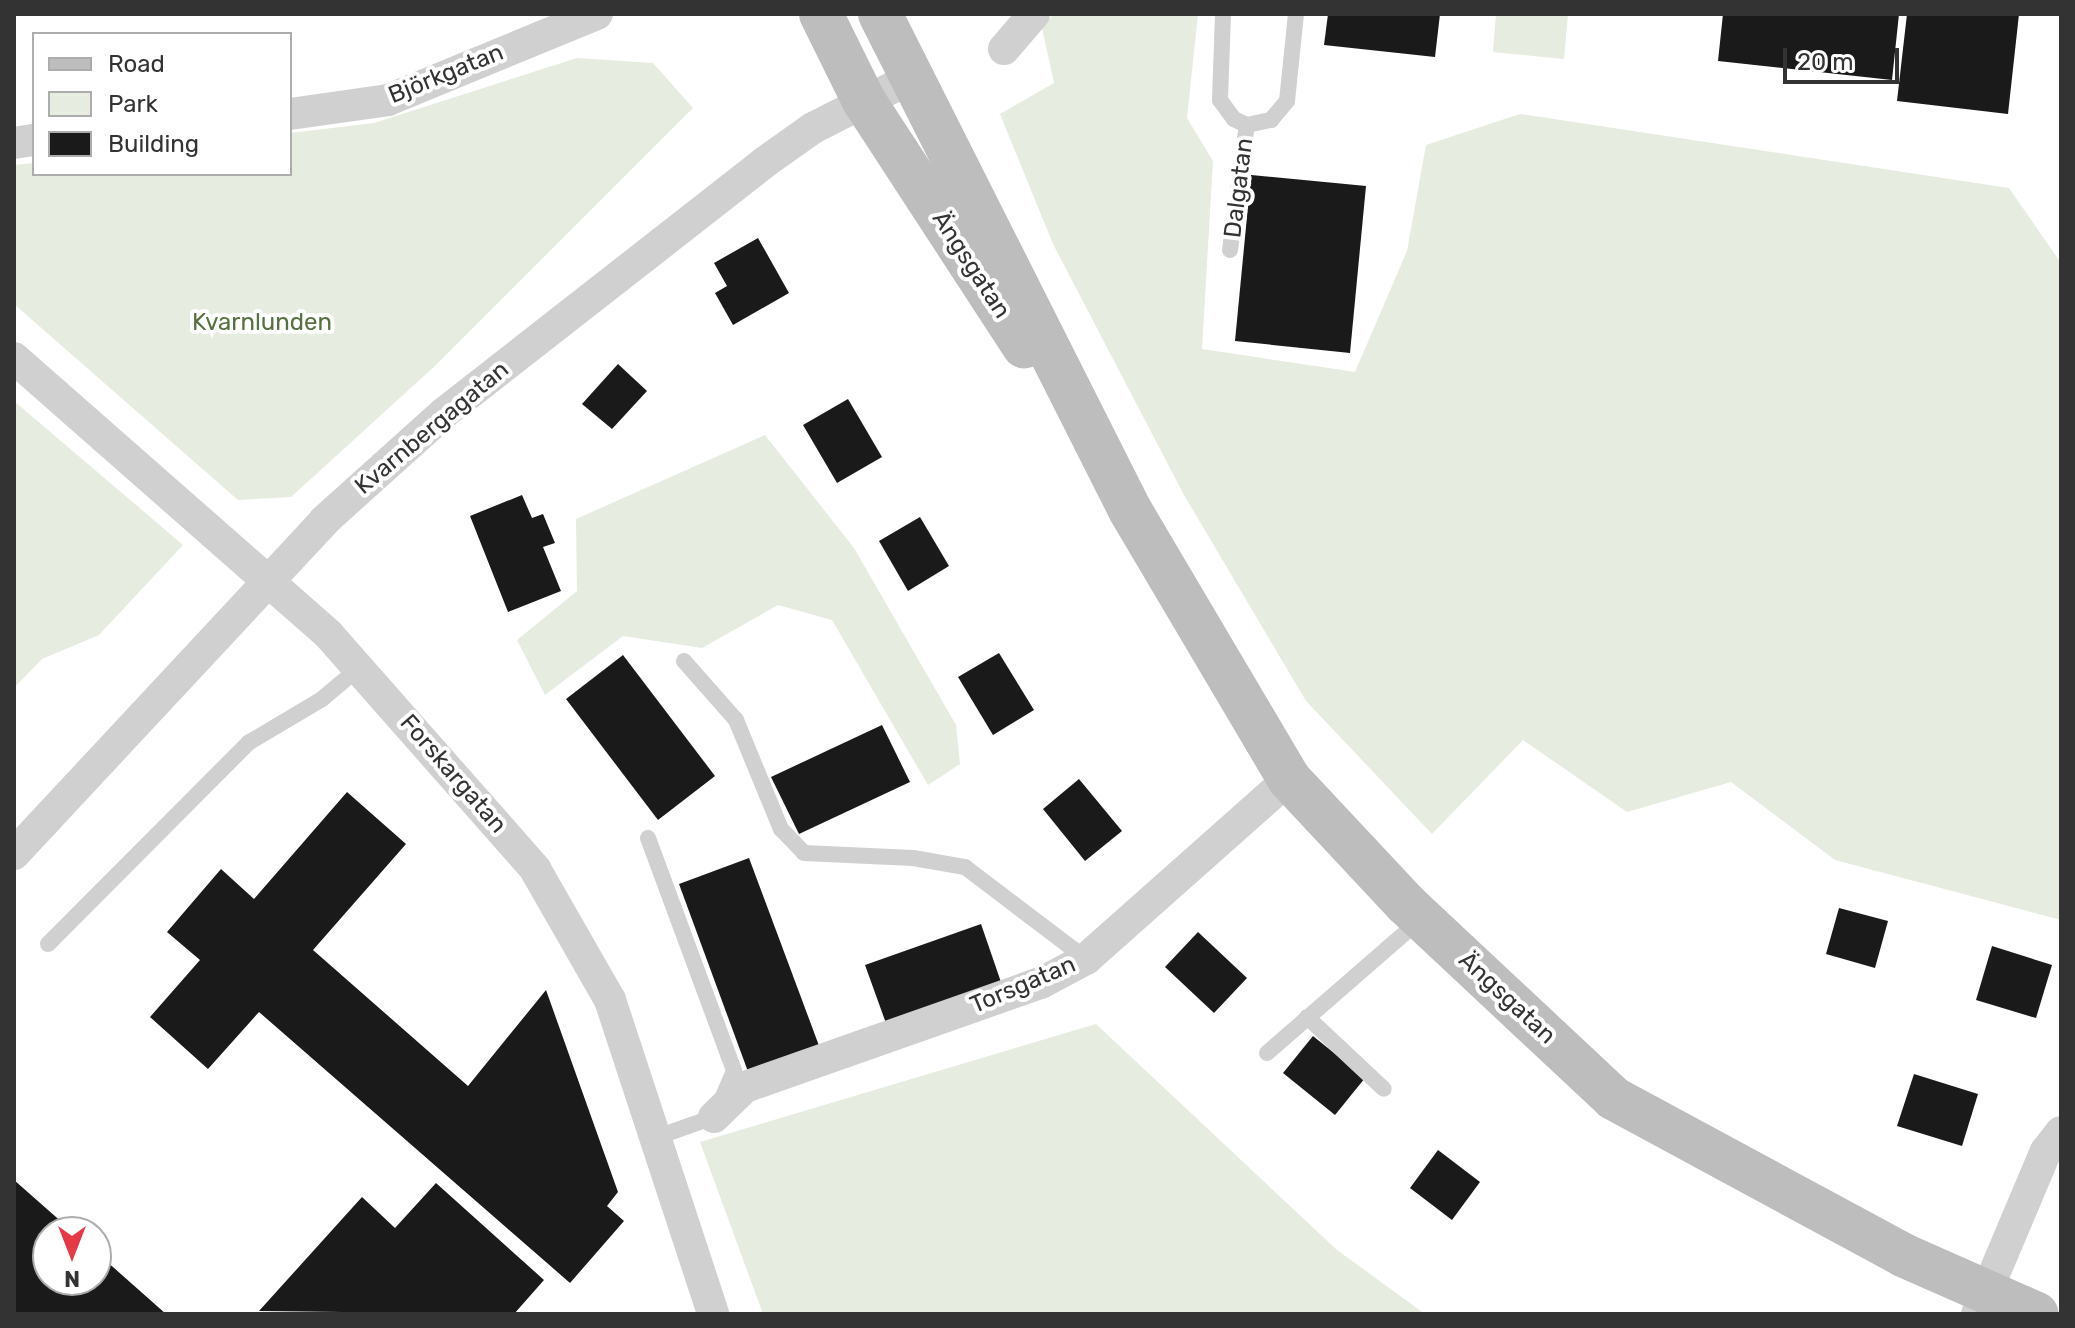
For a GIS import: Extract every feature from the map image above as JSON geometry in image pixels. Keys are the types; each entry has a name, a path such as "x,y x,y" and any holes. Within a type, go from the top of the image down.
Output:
{"main road":[{"name":"Ängsgatan","path":"821,14 864,101 1130,510 1289,779 1421,919 1613,1098 1903,1255 1982,1303 2037,1314"},
{"name":"Ängsgatan","path":"880,14 1130,510"}],"street":[{"name":"Björkgatan","path":"292,114 388,100 597,14"},
{"path":"1004,49 1034,14"},
{"name":"Kvarnbergagatan","path":"14,854 324,521 444,413 765,162 864,101 913,77"},
{"name":"Forskargatan","path":"14,358 266,584 329,635 535,869 610,1000 713,1314"},
{"name":"Torsgatan","path":"714,1117 745,1087 1041,983 1086,959 1289,779"},
{"path":"1982,1303 2046,1151 2061,1132"}],"lane":[{"name":"Dalgatan","path":"1223,14 1220,100 1234,119 1247,125 1271,120 1287,101 1296,14"},
{"name":"Dalgatan","path":"1230,250 1247,125"},
{"path":"684,661 736,720 781,829 804,853 913,858 965,867 1086,959"},
{"path":"48,944 248,743 322,699 359,668"},
{"path":"648,838 734,1071 714,1117 657,1137"},
{"path":"1267,1053 1421,919"},
{"path":"1307,1017 1384,1089"}],"green space":[{"path":"1053,14 1198,14 1187,118 1213,161 1202,349 1355,372 1407,251 1426,145 1520,114 2009,188 2061,263 2061,920 1835,860 1731,782 1627,812 1523,740 1432,834 1306,701 1184,495 1053,244 1000,114 1054,83 1042,28"},
{"path":"1496,14 1568,14 1564,59 1493,52"},
{"name":"Kvarnlunden","path":"577,58 653,63 693,108 436,365 291,497 238,500 14,304 14,165 32,163 32,176 292,176 292,133 374,123"},
{"path":"14,401 183,545 99,635 42,659 14,688"},
{"path":"765,435 854,548 956,725 960,764 928,785 832,620 778,605 702,648 623,636 545,695 517,640 577,591 576,519"},
{"path":"1096,1024 1337,1250 1425,1314 763,1314 700,1142"}],"building":[{"path":"1328,14 1440,14 1435,57 1324,45"},
{"path":"1723,14 1899,14 1892,80 1718,61"},
{"path":"1907,14 2019,14 2008,114 1897,101"},
{"path":"1251,175 1366,186 1350,353 1235,341"},
{"path":"758,238 789,293 733,325 715,293 727,286 714,263"},
{"path":"618,364 647,391 612,429 582,404"},
{"path":"848,399 882,457 837,483 803,425"},
{"path":"522,495 532,518 543,514 555,543 543,547 561,591 508,612 470,516"},
{"path":"920,517 949,566 908,591 879,541"},
{"path":"999,653 1034,710 993,735 958,677"},
{"path":"623,655 715,776 658,820 566,699"},
{"path":"882,725 910,782 799,834 771,777"},
{"path":"1079,779 1122,831 1085,861 1043,809"},
{"path":"347,792 406,844 313,950 468,1086 546,990 618,1192 607,1206 624,1221 570,1283 259,1012 208,1069 150,1017 200,960 167,932 221,869 254,899"},
{"path":"749,858 821,1051 750,1077 679,884"},
{"path":"1839,908 1888,921 1875,968 1826,954"},
{"path":"981,924 1002,985 887,1026 865,965"},
{"path":"1198,932 1247,978 1214,1013 1165,967"},
{"path":"1992,946 2052,965 2036,1018 1976,1000"},
{"path":"1313,1036 1365,1078 1335,1115 1283,1073"},
{"path":"1914,1074 1978,1094 1962,1146 1897,1126"},
{"path":"1438,1150 1480,1182 1452,1220 1410,1188"},
{"path":"14,1180 55,1216 32,1216 32,1296 112,1296 112,1266 166,1314 14,1314"},
{"path":"436,1183 544,1280 514,1314 259,1311 362,1197 395,1228"}]}
